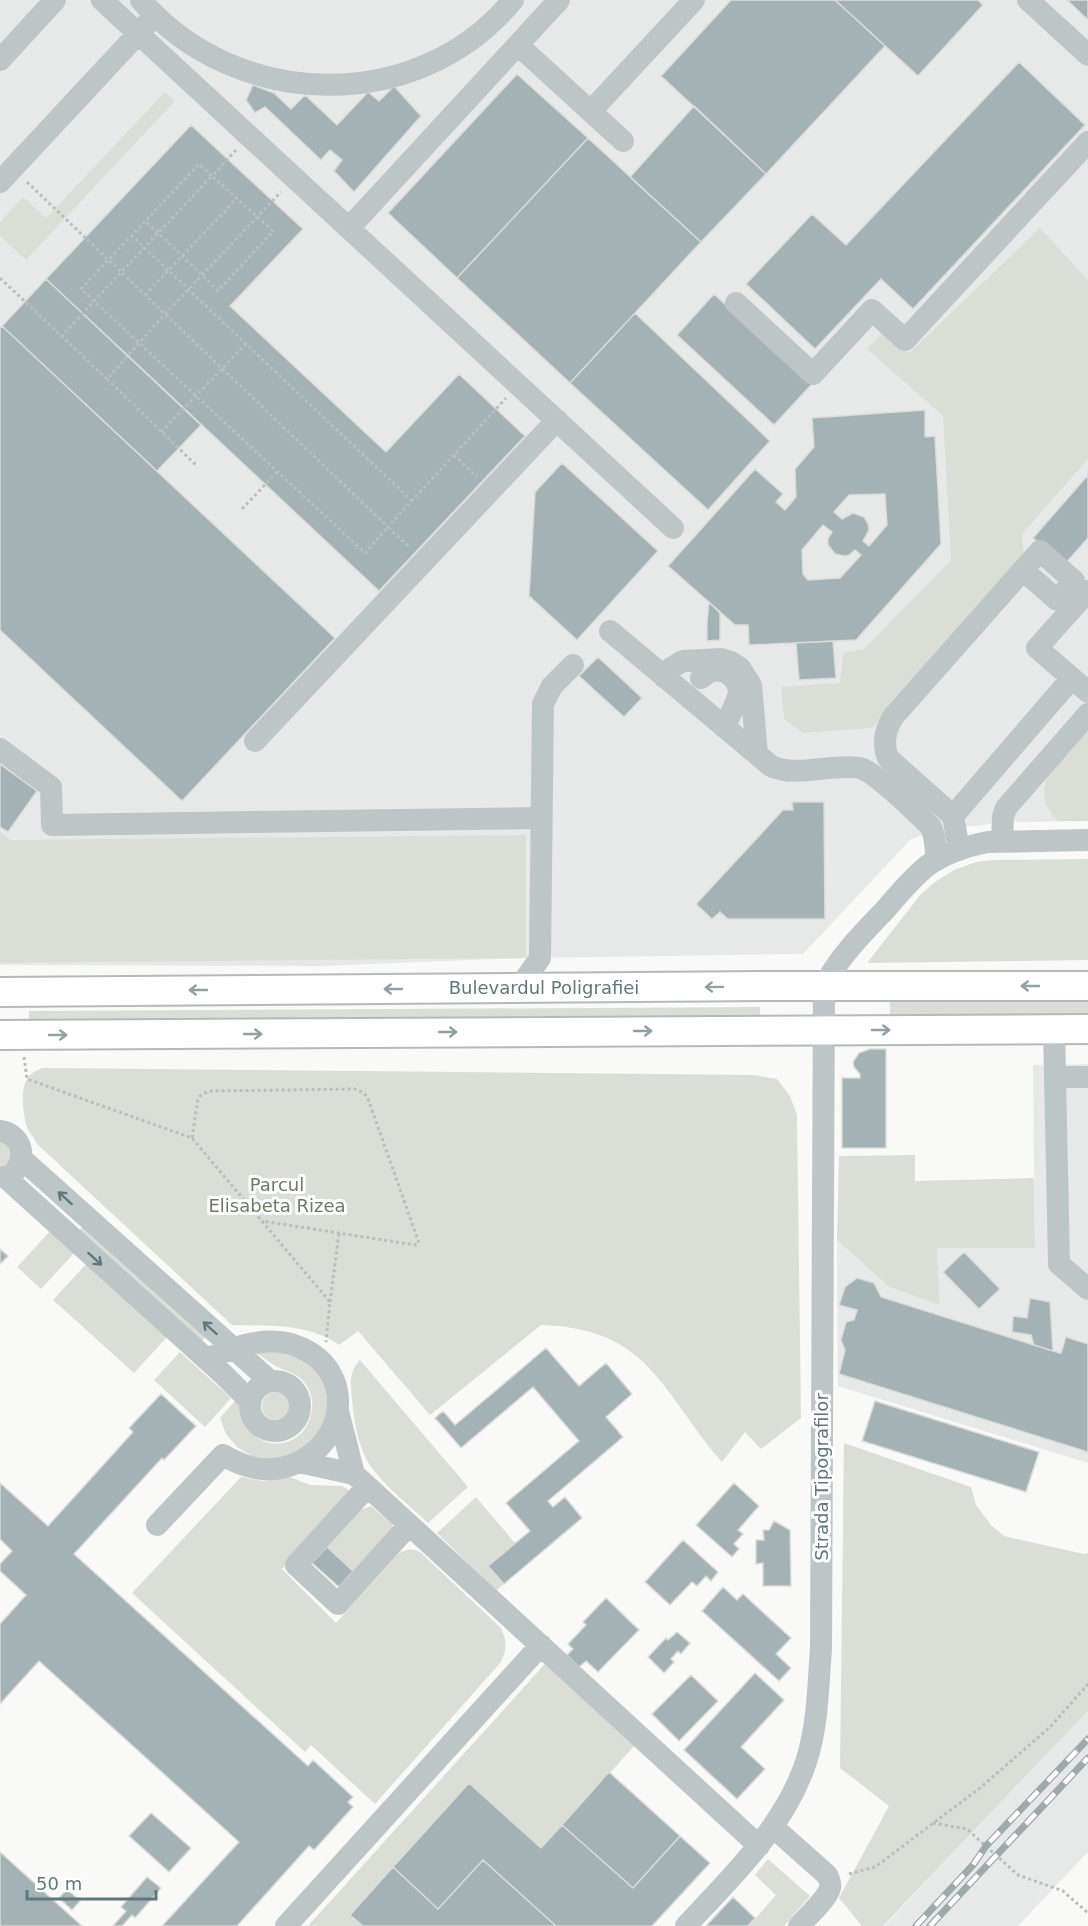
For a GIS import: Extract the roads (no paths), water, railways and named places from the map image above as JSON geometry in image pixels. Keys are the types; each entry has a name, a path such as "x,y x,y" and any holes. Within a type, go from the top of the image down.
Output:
{"main road":[{"name":"Bulevardul Poligrafiei","path":"0,992 1088,986"},
{"path":"0,1035 1088,1029"}],"street":[{"path":"0,60 55,0"},
{"path":"102,0 673,528"},
{"path":"7,175 138,33 148,8 188,43 225,64 266,78 308,85 351,85 394,77 434,61 471,39 504,11 513,0"},
{"path":"349,228 559,0"},
{"path":"591,111 694,0"},
{"path":"1028,0 1088,55"},
{"path":"518,45 623,141"},
{"path":"736,303 813,374 872,310 905,340 1088,142"},
{"path":"255,741 557,420"},
{"path":"959,850 953,816 888,758 885,750 885,734 893,717 1023,570"},
{"path":"953,816 1080,685 1037,648 1083,605"},
{"path":"610,631 771,766 785,771 853,768 869,771 931,827 937,860"},
{"path":"664,676 671,668 683,661 721,659 740,668 751,685 758,754"},
{"path":"518,988 540,957 543,704 552,686 573,665"},
{"path":"701,678 709,672 721,670 730,674 737,684 738,696 724,727"},
{"path":"1002,841 1003,817 1006,808 1088,714"},
{"path":"0,749 51,787 52,825 542,818"},
{"path":"824,986 847,951 914,878 937,860 959,850 988,842 1088,840"},
{"path":"540,957 564,988"},
{"name":"Strada Tipografilor","path":"686,1926 759,1846 773,1827 792,1796 807,1760 813,1730 821,1648 824,986"},
{"path":"1054,1029 1059,1264 1088,1289"},
{"path":"1055,1077 1088,1077"},
{"path":"0,1131 17,1139 22,1159 16,1171 3,1178 250,1401"},
{"path":"22,1159 270,1381 285,1383 297,1394 300,1409 293,1424 279,1431 263,1428 252,1417 250,1401 257,1388 270,1381"},
{"path":"157,1526 223,1455 253,1469 284,1468 313,1455 326,1442 338,1411 338,1393 332,1377 323,1363 298,1346 268,1342 232,1348 206,1359"},
{"path":"338,1411 361,1480"},
{"path":"299,1462 361,1480 759,1846"},
{"path":"361,1480 296,1565 338,1604 409,1525"},
{"path":"286,1926 541,1646"},
{"path":"773,1827 830,1880 831,1887 826,1895 799,1926"}],"railway":[{"path":"916,1926 973,1865 986,1846 1088,1739"},
{"path":"930,1926 1088,1758"}],"park label":[{"name":"Parcul Elisabeta Rizea","path":"277,1195"}]}
